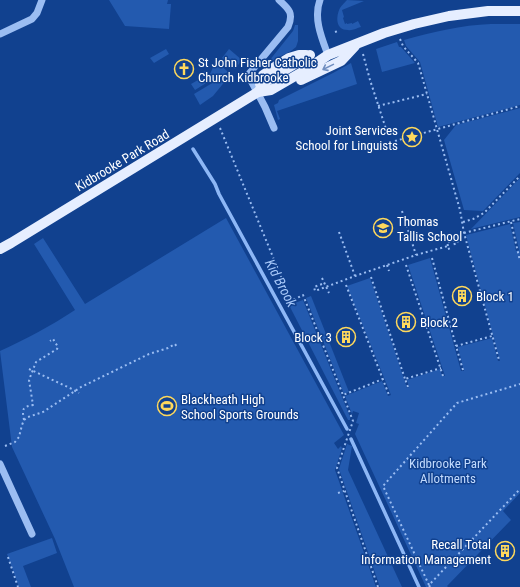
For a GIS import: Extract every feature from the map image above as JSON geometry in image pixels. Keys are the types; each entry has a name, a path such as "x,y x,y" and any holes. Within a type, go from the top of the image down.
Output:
{"main road":[{"name":"Kidbrooke Park Road","path":"258,92 271,90 328,55 384,33 449,16 488,11 520,11"},
{"path":"282,83 295,83 341,61 359,43"},
{"name":"Kidbrooke Park Road","path":"0,248 18,239 258,92 268,80 310,55 328,55"}],"street":[{"path":"0,34 32,19 37,13 42,0"},
{"path":"274,128 258,92 248,75 288,26 291,14 279,0"},
{"path":"320,0 318,23 321,37 328,55"},
{"path":"0,464 32,534"}],"path":[{"path":"400,39 403,46 418,63 437,130 439,132 463,222 464,233 499,360"},
{"path":"363,54 386,132"},
{"path":"378,106 427,94"},
{"path":"395,141 520,106"},
{"path":"220,128 291,301 303,296 353,421 337,468 378,587"},
{"path":"463,222 473,220 484,213 520,176"},
{"path":"402,211 416,255"},
{"path":"464,233 520,219"},
{"path":"510,222 519,252 520,261"},
{"path":"338,232 354,276"},
{"path":"322,284 314,287 315,291 416,255 450,246 458,243 458,240 447,242 450,246 450,252"},
{"path":"432,258 463,370"},
{"path":"386,265 389,272"},
{"path":"406,265 443,376"},
{"path":"371,277 408,387"},
{"path":"322,278 325,288 329,293"},
{"path":"346,285 389,395"},
{"path":"456,346 492,336"},
{"path":"24,420 22,413 24,408 33,405 29,380 36,362 58,347 53,340 50,341"},
{"path":"5,446 15,442 19,437 24,420 28,417 43,412 81,387 149,354 168,348 175,344 177,347"},
{"path":"405,379 440,368"},
{"path":"29,369 79,393"},
{"path":"343,395 383,379"},
{"path":"520,384 457,403 383,486 430,586 520,489"},
{"path":"338,493 345,490"},
{"path":"8,557 18,587"}],"green space":[{"path":"109,0 168,0 167,4 171,4 169,29 125,26"},
{"path":"347,0 364,1 342,10 345,24 352,24 358,21 361,27 353,30 341,28 337,18 341,7"},
{"path":"491,24 520,24 520,105 438,127 420,62 406,46 404,40 447,29"},
{"path":"295,25 298,25 298,41 296,47 270,62 269,61 293,31"},
{"path":"397,42 399,47 401,47 415,63 382,72 376,49"},
{"path":"166,49 169,54 154,63 150,58"},
{"path":"229,49 242,60 235,69 222,58"},
{"path":"216,61 228,72 213,79 210,74"},
{"path":"351,63 357,84 277,111 280,119 278,120 274,105 278,103 279,100"},
{"path":"206,71 211,80 195,90 191,84 205,76 203,72"},
{"path":"229,73 231,74 213,96 200,105 194,94"},
{"path":"520,108 520,173 483,211 464,210 444,140 456,125"},
{"path":"520,178 520,217 471,229"},
{"name":"Blackheath High School Sports Grounds","path":"226,218 344,435 334,443 338,449 341,446 342,448 335,470 376,587 74,587 55,539 12,447 0,351 38,332 75,310 34,244 43,238 85,304"},
{"name":"Kidbrooke Park Allotments","path":"520,222 520,493 503,511 511,520 447,586 448,587 426,587 355,434 359,424 356,423 359,413 353,411 352,414 345,396 382,381 388,396 391,395 347,286 370,278 407,388 409,387 407,380 440,369 442,376 445,376 408,265 430,258 461,371 464,371 458,347 492,338 498,361 500,361 466,235 510,224 516,251 519,250 513,223"},
{"path":"311,296 349,392 344,394 306,298"},
{"path":"303,300 350,420 348,420 289,305"},
{"path":"347,444 352,446 348,470 402,587 380,587 339,469"},
{"path":"52,538 57,553 23,566 31,587 19,587 7,554"}],"waterway":[{"name":"Kid Brook","path":"193,149 215,184 219,194 347,429"},
{"name":"Kid Brook","path":"351,439 419,587"}],"place":[{"name":"St John Fisher Catholic Church Kidbrooke","path":"184,69"},
{"name":"Joint Services School for Linguists","path":"412,137"},
{"name":"Thomas Tallis School","path":"383,228"},
{"name":"Block 1","path":"462,296"},
{"name":"Block 2","path":"406,322"},
{"name":"Block 3","path":"346,337"},
{"name":"Blackheath High School Sports Grounds","path":"167,406"},
{"name":"Recall Total Information Management","path":"505,551"}]}
